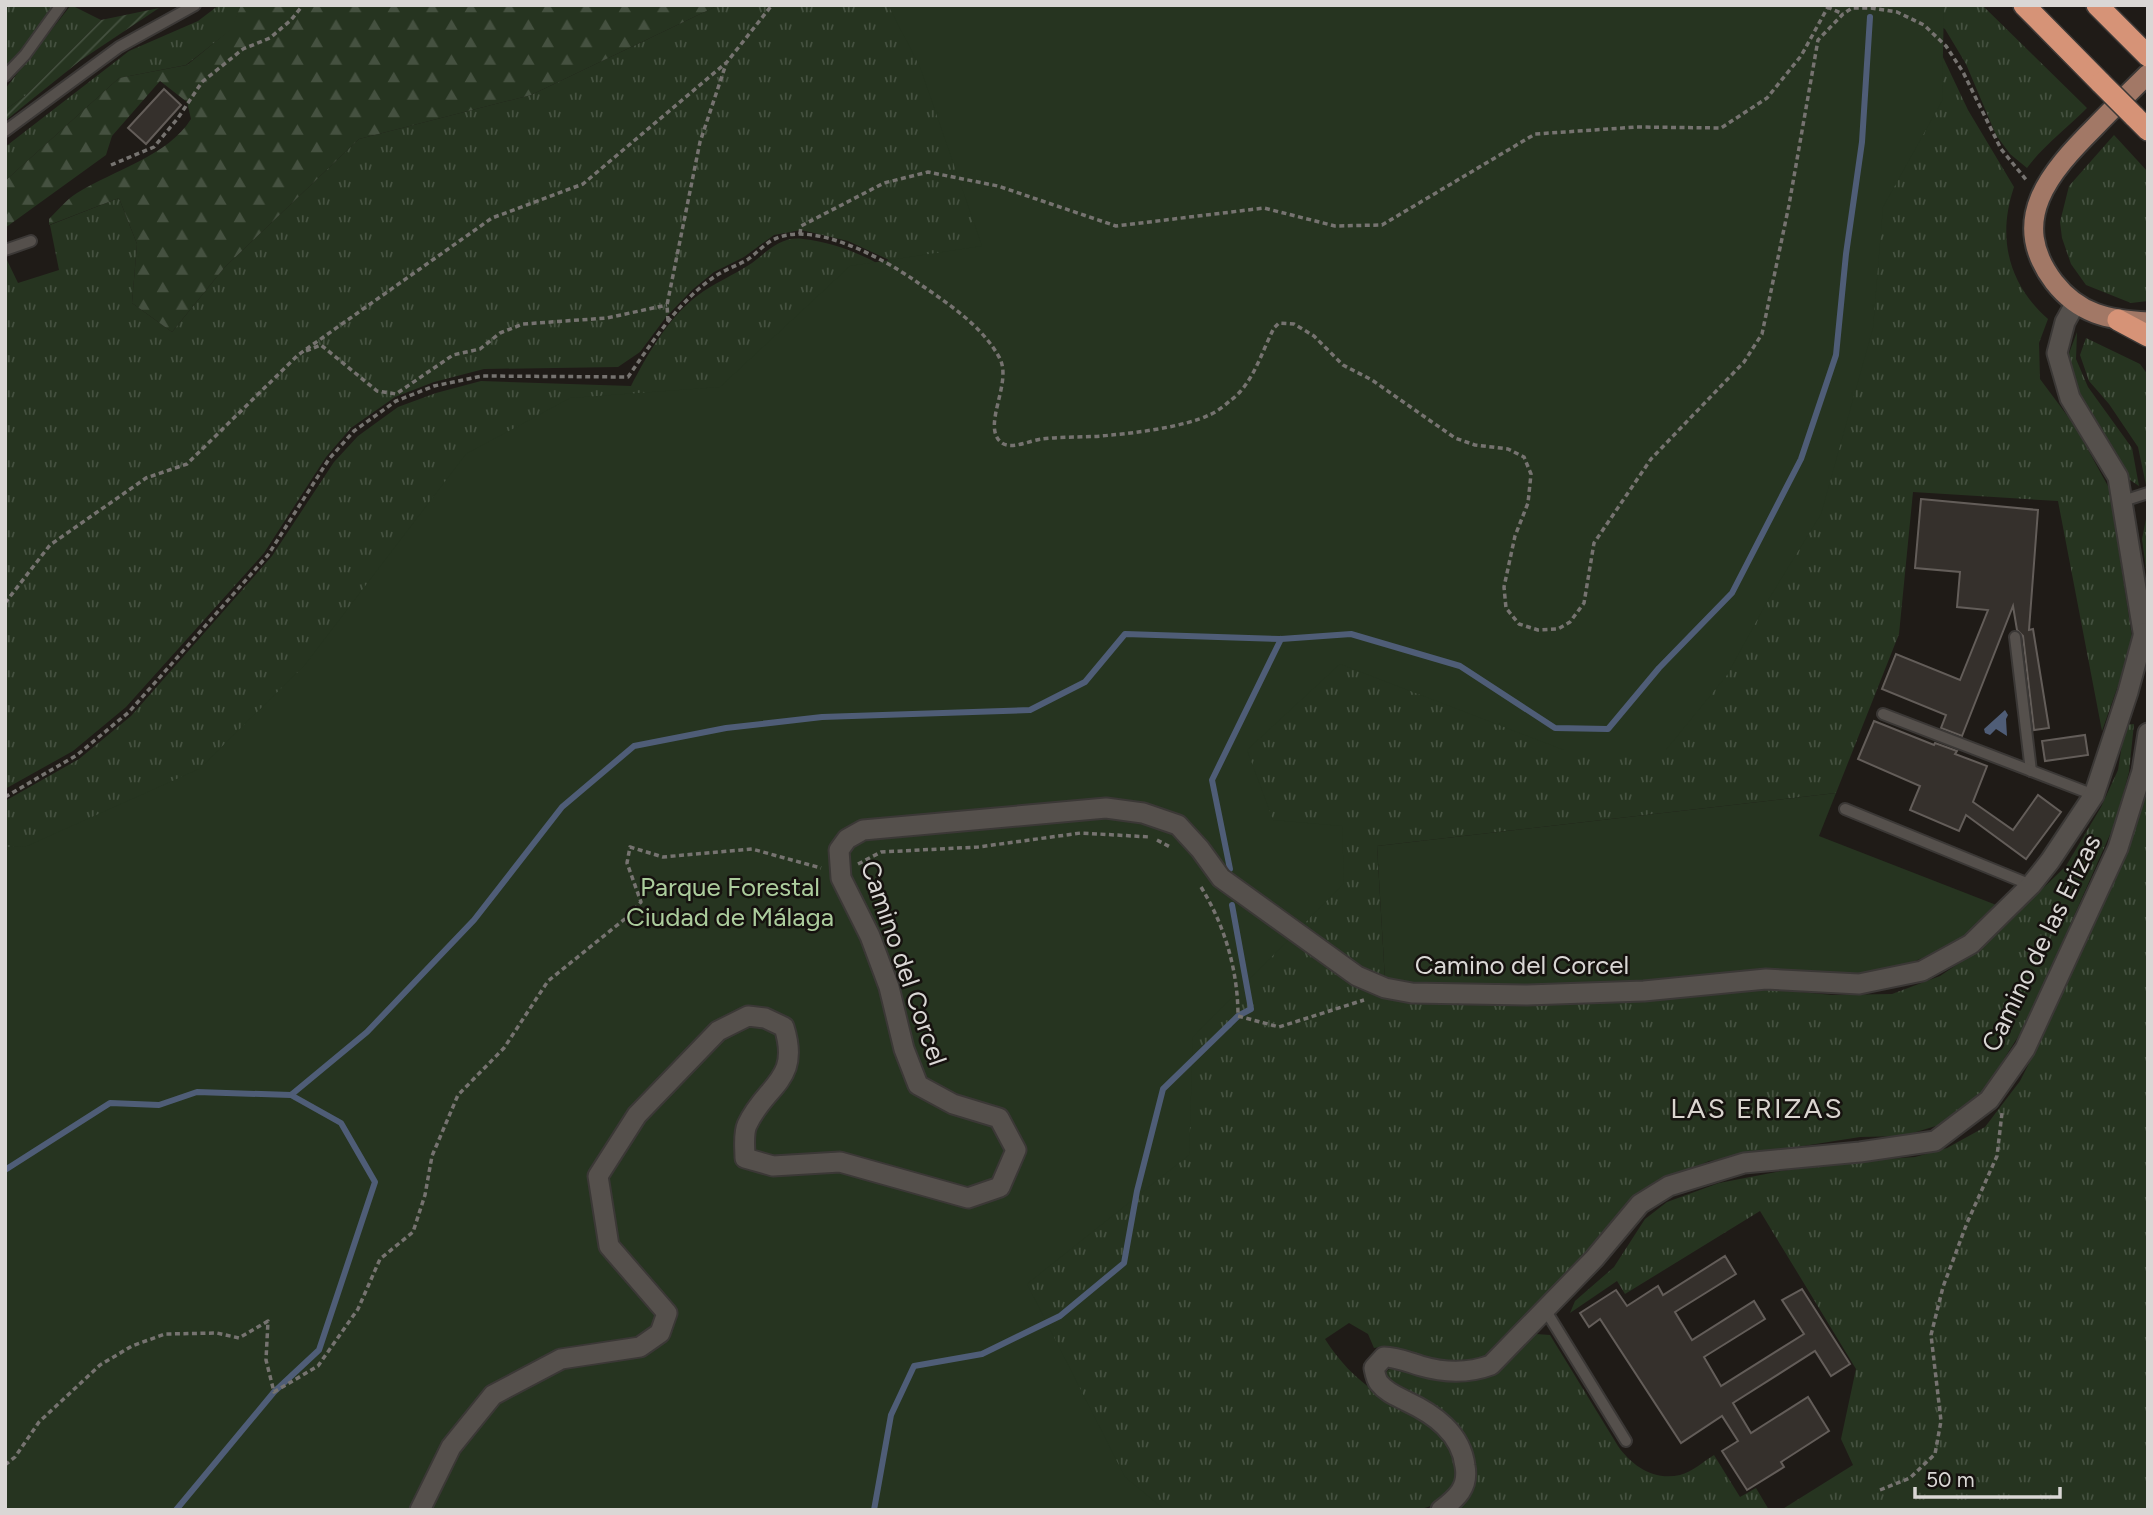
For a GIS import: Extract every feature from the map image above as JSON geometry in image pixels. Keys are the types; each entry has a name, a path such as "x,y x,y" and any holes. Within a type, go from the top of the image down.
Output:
{"highway":[{"path":"2024,5 2141,123"},
{"path":"2097,5 2143,51"},
{"path":"2118,320 2148,336"}],"main road":[{"path":"2148,74 2063,158 2040,193 2034,216 2034,237 2045,270 2075,304 2118,320 2148,322"}],"street":[{"path":"2075,304 2065,323 2057,353 2070,398 2119,477 2129,555 2148,663"},
{"name":"Camino del Corcel","path":"420,1510 451,1447 493,1395 561,1359 640,1347 660,1333 667,1312 609,1246 598,1176 637,1115 718,1031 748,1016 765,1018 784,1027 790,1046 788,1066 746,1127 745,1158 774,1166 840,1162 968,1198 1000,1187 1016,1150 999,1118 953,1104 918,1085 904,1049 889,987 870,936 841,878 839,850 848,839 863,830 1106,808 1143,813 1178,825 1222,878 1357,976 1385,988 1412,993 1527,995 1644,991 1766,979 1859,984 1922,971 1971,944 2050,861 2094,795 2128,692 2144,633"},
{"name":"Camino de las Erizas","path":"1441,1510 1459,1496 1467,1477 1464,1454 1454,1436 1442,1423 1426,1410 1388,1392 1377,1381 1374,1367 1384,1357 1397,1357 1423,1367 1461,1373 1473,1372 1491,1365 1546,1311 1640,1205 1669,1186 1744,1163 1860,1153 1935,1141 1989,1100 2025,1049 2118,848 2142,771 2148,733"}],"lane":[{"path":"5,76 25,55 61,5"},
{"path":"5,131 119,47 195,5"},
{"path":"5,250 31,241"},
{"path":"2123,501 2148,493"},
{"path":"2015,638 2031,771"},
{"path":"1883,714 2094,795"},
{"path":"1845,809 2031,884"},
{"path":"1546,1311 1626,1441"}],"path":[{"path":"111,165 154,148 202,82 243,49 270,38 291,20 303,5"},
{"path":"5,603 50,545 146,478 187,464 298,355 492,218 583,184 727,62 772,5"},
{"path":"800,234 802,226 884,183 928,172 998,186 1115,226 1264,208 1335,226 1382,225 1535,134 1637,127 1721,128 1767,98 1801,56 1828,6 1843,14"},
{"path":"5,797 77,755 129,712 268,555 338,449 354,431 396,401 434,386 482,376 628,377 668,321 695,292 716,275 746,260 776,238 800,234 850,244 886,261 950,305 983,335 1000,359 1004,372 1001,397 994,417 994,432 1000,442 1009,446 1043,439 1135,432 1210,415 1235,398 1254,370 1274,328 1279,323 1294,324 1314,336 1343,365 1371,380 1455,438 1475,445 1508,449 1524,457 1531,474 1528,503 1515,536 1504,587 1506,608 1519,624 1538,630 1558,629 1570,622 1584,603 1594,543 1651,459 1744,362 1762,334 1789,205 1818,40 1843,14 1852,8 1871,8 1897,12 1924,24 1946,47 1963,72 2001,149 2022,177 2040,193"},
{"path":"668,321 667,305 700,142 727,62"},
{"path":"298,355 321,345 377,391 396,394 453,355 480,349 500,333 523,324 607,318 667,305"},
{"path":"396,394 396,401"},
{"path":"1880,1490 1910,1478 1935,1454 1941,1421 1931,1335 1943,1287 1967,1223 1997,1156 2005,1077"}],"green space":[{"path":"5,5 54,5 25,46 5,68"},
{"path":"71,5 101,20 25,96 5,110 5,89"},
{"path":"219,5 241,5 232,29 186,65 119,78 5,181 5,147 129,51 198,21"},
{"path":"241,5 719,5 531,95 359,139 224,268 172,332 132,303 137,244 119,198 49,225 49,219 77,193 155,153 169,143 191,119 187,102 160,81 112,136 106,155 5,228 5,181 119,78 187,65 231,29"},
{"path":"719,5 1841,5 950,303 887,259 848,241 801,230 774,235 744,257 714,272 692,290 666,317 640,352 618,367 484,369 434,382 395,397 351,428 326,457 264,553 126,707 73,751 5,789 5,256 18,283 59,270 50,225 119,198 137,244 132,303 172,332 224,268 359,139 531,95"},
{"name":"Parque Forestal Ciudad de Málaga","path":"888,5 1944,5 1942,101 1883,207 1873,328 1821,514 1767,602 1727,675 1666,750 1564,750 1340,664 1247,750 1273,820 1342,826 1344,883 1193,1037 1189,1155 1027,1284 1125,1477 1165,1510 5,1510 5,847 27,846 199,769 304,666 466,454 570,398 720,387 850,266 982,246 920,67"},
{"path":"1895,5 1982,5 2087,108 2048,144 2027,168 2010,154 1996,135 1966,64 1945,29 1919,14"},
{"path":"159,8 81,60 5,121 5,110 25,96 101,20"},
{"name":"Parque Forestal Ciudad de Málaga","path":"1941,53 1968,110 2014,187 2007,224 2010,259 2023,291 2048,319 2039,343 2040,379 2075,426 2109,488 2133,643 2102,731 2058,501 1913,492 1899,634 1836,793 1377,846 1385,980 1357,966 1226,872 5,1510 5,801 79,759 131,716 272,556 334,462 358,436 398,407 481,381 631,386 659,338 686,305 775,245 788,240 823,242 861,255 946,307"},
{"path":"2114,135 2148,172 2148,301 2131,303 2086,285 2071,264 2062,238 2060,222 2069,186"},
{"path":"2077,332 2076,359 2088,387 2132,448 2139,486 2124,476 2072,382 2068,356"},
{"path":"2086,338 2140,364 2148,375 2148,485 2138,447 2109,404 2089,381 2080,355"},
{"path":"2148,509 2148,584 2142,539"},
{"path":"2134,724 2129,772 2116,821 2026,1024 1985,1089 1939,1125 1903,1136 1860,1137 1709,1161 1648,1189 1491,1354 1484,1357 1447,1363 1423,1358 1398,1348 1374,1348 1368,1334 1349,1323 1325,1339 1342,1362 1362,1382 1380,1395 1416,1411 1445,1437 1460,1470 1455,1488 1436,1504 1416,1510 431,1510 1213,883 1303,949 1360,985 1767,989 1833,995 1892,994 1940,976 1980,949 2066,866 2101,807 2118,770 2125,725"},
{"path":"2148,790 2148,1510 1781,1510 1853,1465 1841,1439 1856,1369 1760,1211 1625,1294 1617,1281 1570,1313 1575,1301 1614,1267 1645,1219 1667,1202 1719,1183 1781,1171 1915,1157 1947,1148 1985,1127 2020,1081 2046,1030 2128,850"},
{"path":"1836,793 1819,836 1999,906 1980,925 1942,950 1893,970 1834,976 1528,987 1411,984 1385,980 1377,846"},
{"path":"1536,1334 1550,1335 1618,1446 1637,1466 1661,1476 1680,1475 1714,1455 1740,1497 1756,1488 1769,1510 1452,1510 1473,1485 1444,1415 1424,1399 1387,1378 1386,1372 1393,1366 1436,1377 1509,1357"}],"water":[{"path":"2005,710 2008,715 2007,736 1996,729 1990,735 1985,733 1984,729"}],"building":[{"path":"164,89 181,105 146,144 128,128"},
{"path":"1921,499 2038,510 2029,630 2033,629 2049,728 2034,730 2023,636 2017,630 2013,606 1962,736 1941,728 1946,715 1882,689 1896,654 1960,680 1988,610 1957,607 1960,572 1915,568"},
{"path":"1874,721 1934,745 1935,743 1957,751 1955,754 1987,766 1973,802 2013,830 2038,795 2061,812 2026,859 1966,815 1959,831 1910,810 1920,786 1858,759"},
{"path":"2085,735 2088,755 2045,761 2042,741"},
{"path":"1725,1256 1736,1274 1675,1312 1692,1340 1754,1301 1765,1319 1704,1357 1721,1386 1804,1334 1782,1300 1802,1289 1850,1364 1831,1376 1815,1351 1733,1403 1751,1433 1808,1397 1829,1431 1781,1462 1784,1467 1747,1490 1722,1451 1738,1441 1722,1416 1681,1443 1600,1319 1589,1327 1580,1313 1616,1290 1627,1306 1658,1286 1663,1295"}],"waterway":[{"path":"5,1170 110,1103 159,1105 197,1092 291,1095 367,1032 474,920 562,807 634,746 726,728 822,717 1030,710 1085,682 1125,634 1281,639 1351,634 1460,666 1555,728 1608,729 1659,668 1732,593 1801,459 1836,355 1846,254 1862,142 1870,17"},
{"path":"1230,869 1212,780 1281,639"},
{"path":"874,1510 891,1415 914,1366 982,1354 1060,1316 1124,1263 1137,1191 1163,1089 1238,1016 1251,1009 1232,905"},
{"path":"176,1510 274,1392 319,1350 375,1182 341,1123 291,1095"}],"district":[{"name":"LAS ERIZAS","path":"1757,1108"}]}
